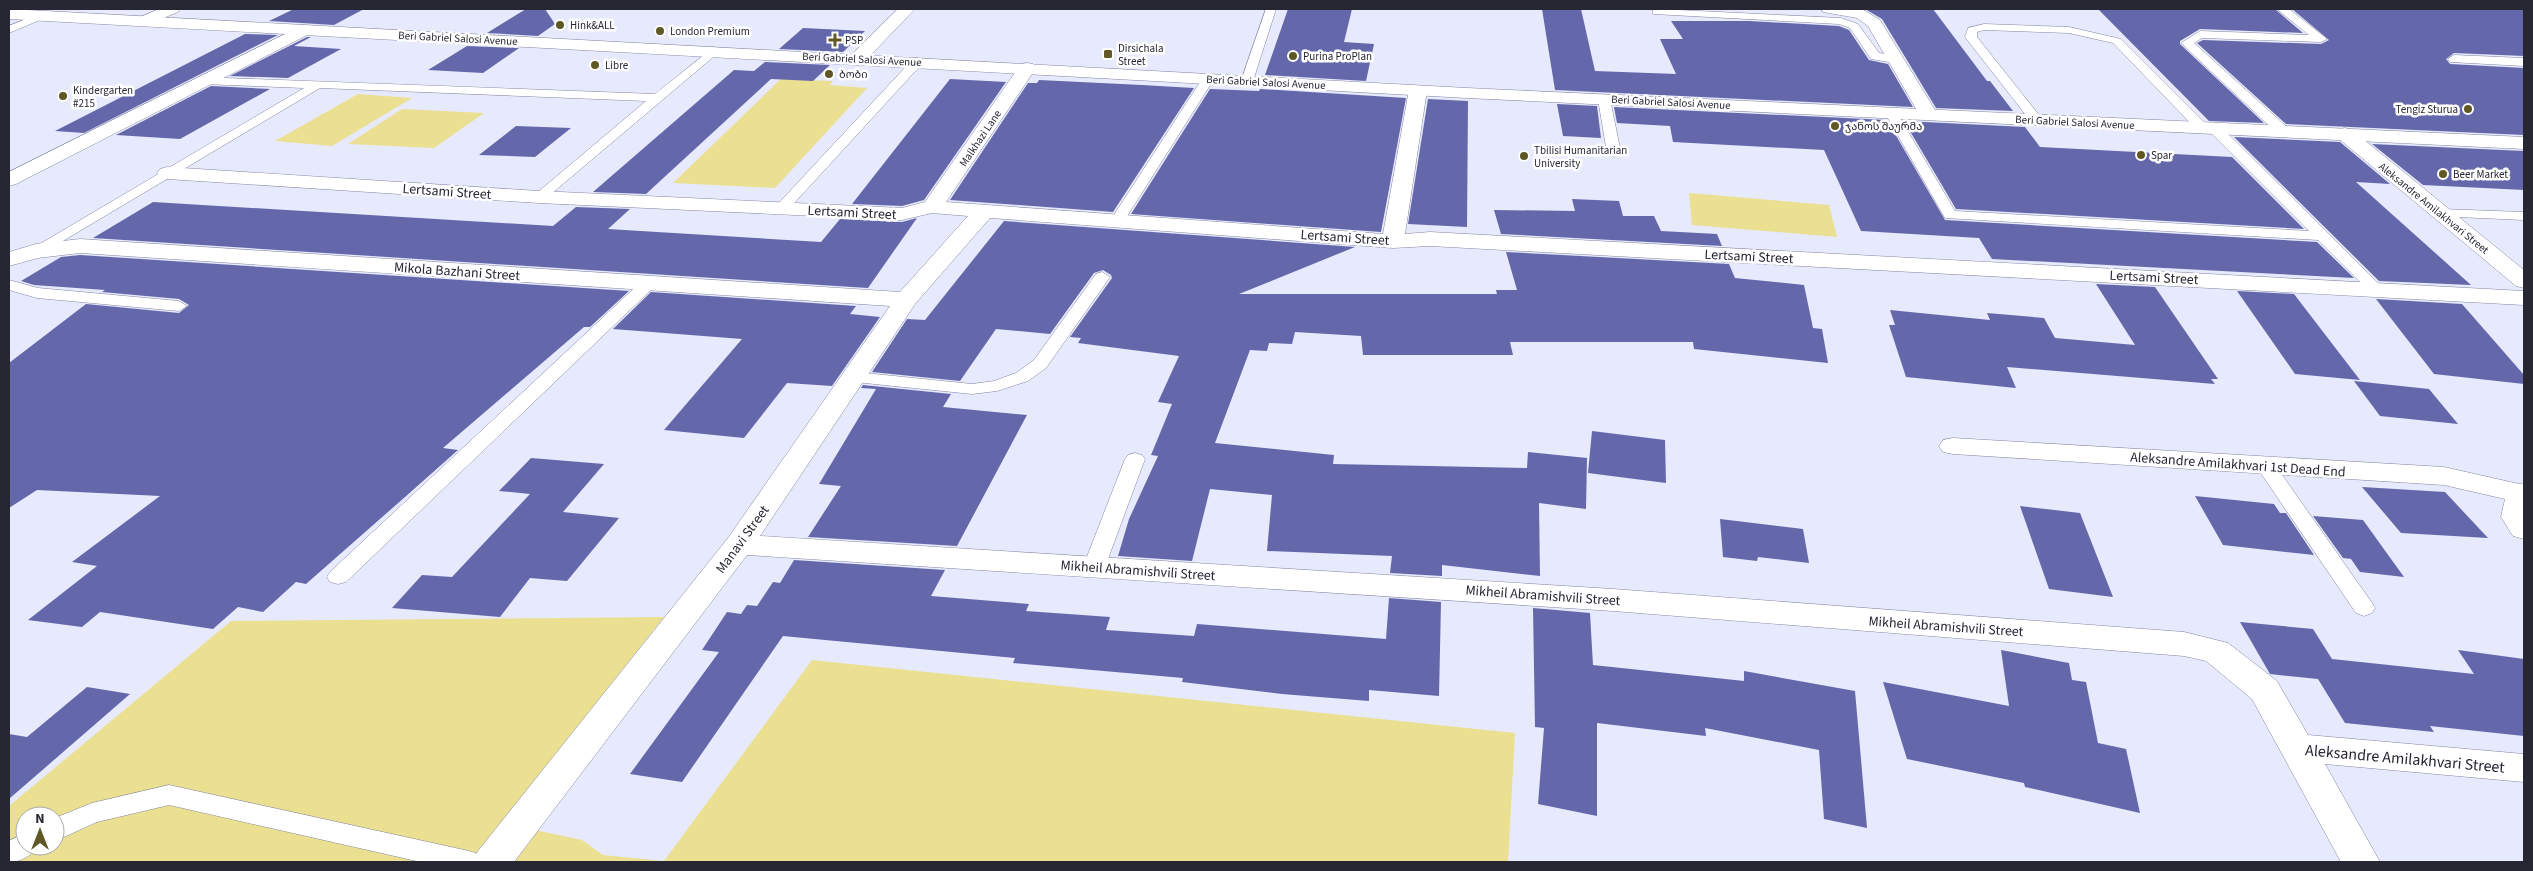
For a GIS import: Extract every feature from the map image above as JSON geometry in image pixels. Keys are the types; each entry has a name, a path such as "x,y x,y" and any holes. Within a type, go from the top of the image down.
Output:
{"street":[{"path":"144,21 172,9"},
{"path":"857,59 907,9"},
{"path":"1830,9 1851,11 1869,18 1929,115"},
{"name":"Beri Gabriel Salosi Avenue","path":"9,14 1418,90 2524,143"},
{"path":"9,180 202,80 304,30"},
{"name":"Malkhazi Lane","path":"932,207 1027,68"},
{"path":"1394,241 1418,90"},
{"name":"Aleksandre Amilakhvari Street","path":"2345,134 2524,281"},
{"name":"Lertsami Street","path":"167,173 781,209 902,214 932,207 1394,241 1430,239 2524,298"},
{"name":"Manavi Street","path":"492,862 739,545 906,300 984,211"},
{"name":"Mikola Bazhani Street","path":"9,259 36,250 80,246 906,300"},
{"path":"9,248 36,250"},
{"name":"Aleksandre Amilakhvari 1st Dead End","path":"1953,446 2444,476 2523,493"},
{"path":"2523,493 2516,517 2524,529"},
{"name":"Mikheil Abramishvili Street","path":"739,545 1613,600 2184,644 2216,651 2265,690 2296,748"},
{"name":"Aleksandre Amilakhvari Street","path":"2296,748 2524,768"},
{"name":"Aleksandre Amilakhvari Street","path":"2296,748 2361,862"}],"lane":[{"path":"1247,81 1271,9"},
{"path":"2282,9 2320,39 2200,34 2187,43 2284,132"},
{"path":"1657,12 1841,21 1854,26 1875,56 1895,59"},
{"path":"9,30 43,15"},
{"path":"2037,120 1971,37 1972,30 1984,27 2076,31 2100,35 2117,41 2324,236 2376,289"},
{"path":"539,196 714,51"},
{"path":"2454,60 2524,62"},
{"path":"781,209 917,62"},
{"path":"1117,221 1208,79"},
{"path":"202,80 657,98"},
{"path":"36,250 317,85"},
{"path":"1604,99 1614,153"},
{"path":"1891,113 1950,215 2324,236"},
{"path":"2440,213 2524,216"},
{"path":"855,377 972,389 997,386 1022,377 1040,364 1102,277"},
{"path":"338,577 649,284"},
{"path":"9,285 37,293 179,306"},
{"path":"1094,567 1135,459"},
{"path":"2266,466 2364,608"},
{"path":"65,825 92,812 169,795 469,862"}],"shaded area":[{"path":"788,72 808,80 833,81 830,85 867,88 775,188 673,183"},
{"path":"358,94 412,98 332,146 275,141"},
{"path":"402,109 484,113 434,148 348,144"},
{"path":"1689,193 1829,205 1837,237 1692,225"},
{"path":"664,617 502,823 582,840 603,855 664,861 812,660 1515,733 1508,862 9,862 9,806 231,621"}],"building":[{"path":"294,9 364,9 334,25 269,21"},
{"path":"526,9 545,9 555,24 538,36 487,33"},
{"path":"1288,9 1352,9 1344,42 1374,44 1366,81 1265,75"},
{"path":"1542,9 1581,9 1595,71 1676,74 1660,39 1683,39 1671,21 1749,21 1839,26 1849,30 1869,60 1888,64 1913,107 1555,90"},
{"path":"1865,9 1933,9 1987,81 1990,81 2013,111 1936,108 1882,19"},
{"path":"2098,9 2275,9 2303,33 2200,29 2180,41 2180,44 2264,123 2209,121"},
{"path":"2292,9 2524,9 2524,56 2454,53 2446,59 2450,64 2524,68 2524,135 2286,124 2197,43 2203,40 2321,44 2329,40"},
{"path":"803,28 865,31 843,52 779,49"},
{"path":"245,34 278,35 84,133 55,131"},
{"path":"307,37 311,37 294,46 341,49 288,78 230,76"},
{"path":"467,46 519,48 483,73 428,70"},
{"path":"765,62 830,65 813,81 771,79 646,194 593,192 734,70 754,71"},
{"path":"950,79 1006,82 924,200 902,206 852,204"},
{"path":"1039,80 1194,88 1113,212 950,200 1028,83 1037,83"},
{"path":"211,86 270,89 180,139 116,135"},
{"path":"1210,89 1259,91 1260,89 1406,98 1381,232 1131,214"},
{"path":"1428,99 1468,101 1467,227 1408,224"},
{"path":"1557,104 1597,106 1601,138 1563,136"},
{"path":"1614,107 1887,120 1945,220 2317,242 2354,278 1992,259 1979,238 1861,231 1824,150 1673,142 1670,126 1617,123"},
{"path":"1904,121 2025,127 2040,147 2232,157 2304,229 1956,209"},
{"path":"516,126 571,128 535,157 479,155"},
{"path":"2234,137 2340,142 2390,184 2356,182 2471,285 2379,281"},
{"path":"2372,144 2524,151 2524,190 2423,185"},
{"path":"1572,199 1619,201 1623,216 1654,216 1661,231 1717,234 1722,246 1501,234 1494,210 1575,211"},
{"path":"153,202 553,226 576,207 630,209 608,229 821,242 840,219 902,222 917,218 868,288 93,238"},
{"path":"1004,221 1355,247 1239,294 1497,294 1496,290 1517,290 1506,252 1729,264 1735,278 1804,285 1813,328 1822,329 1828,363 1694,349 1693,342 1510,342 1513,355 1363,355 1361,336 1295,332 1292,344 1269,343 1267,351 1250,350 1215,443 1334,455 1333,464 1527,468 1528,452 1587,458 1586,509 1539,503 1540,576 1442,565 1442,576 1390,573 1392,556 1267,551 1272,495 1210,489 1192,561 1118,556 1129,519 1158,456 1151,455 1172,404 1158,402 1179,356 1078,343 1081,338 1070,337 1112,278 1111,275 1103,270 1094,273 1050,334 996,329 960,381 872,372 907,319 925,320"},
{"path":"80,255 629,291 590,327 584,327 443,448 458,450 306,584 296,582 263,612 238,607 213,629 100,612 82,627 28,620 97,566 72,562 160,496 37,490 9,508 9,363 86,304 179,313 189,305 179,299 102,292 105,290 34,285 21,281 61,257"},
{"path":"2096,284 2155,287 2218,379 2211,379 2215,384 2007,367 2016,388 1906,377 1889,325 1895,325 1890,310 1990,320 1987,313 2044,318 2055,338 2135,345"},
{"path":"2237,291 2294,294 2360,380 2295,374"},
{"path":"651,292 856,306 850,314 880,317 832,386 787,383 744,438 664,430 742,339 613,329"},
{"path":"2376,299 2462,304 2524,375 2524,384 2434,374"},
{"path":"2354,381 2429,389 2458,424 2380,416"},
{"path":"863,385 951,394 943,407 1027,415 957,546 808,537 841,486 819,484 876,389 861,388"},
{"path":"1592,431 1665,440 1666,483 1588,473"},
{"path":"531,458 604,464 563,512 619,518 567,581 530,578 500,617 392,608 422,575 452,577 530,494 499,491"},
{"path":"2362,487 2445,492 2488,538 2401,533"},
{"path":"2195,496 2274,504 2280,513 2286,513 2314,555 2223,545"},
{"path":"2020,506 2080,513 2113,597 2049,589"},
{"path":"2313,516 2363,520 2404,577 2360,572 2351,559 2343,558"},
{"path":"1720,519 1803,529 1809,563 1758,557 1757,561 1723,557"},
{"path":"794,560 945,570 931,596 1029,604 1026,611 1110,617 1106,630 1194,636 1197,624 1386,639 1389,598 1441,602 1439,696 1369,690 1369,701 1282,694 1182,682 1183,678 1013,663 1015,658 783,636 682,782 630,774 719,652 702,650 727,612 741,614 747,605 757,606 773,582 780,583"},
{"path":"1533,608 1590,613 1593,665 1744,681 1744,671 1855,691 1867,828 1824,819 1819,750 1705,728 1706,736 1597,723 1597,816 1538,804 1544,728 1535,727"},
{"path":"2240,622 2313,629 2332,659 2474,674 2458,650 2524,659 2524,736 2430,726 2434,732 2345,723 2318,679 2270,674"},
{"path":"2001,650 2069,663 2072,680 2086,682 2098,743 2126,749 2140,813 2025,787 2024,783 1907,759 1883,682 2009,706"},
{"path":"87,687 130,694 9,799 9,734 27,737"}],"place":[{"name":"Hink&ALL","path":"560,25"},
{"name":"London Premium","path":"660,31"},
{"name":"PSP","path":"835,40"},
{"name":"Dirsichala Street","path":"1108,54"},
{"name":"Purina ProPlan","path":"1293,56"},
{"name":"Libre","path":"595,65"},
{"name":"ბობი","path":"829,74"},
{"name":"Kindergarten #215","path":"63,96"},
{"name":"Tengiz Sturua","path":"2468,109"},
{"name":"ჯანოს შაურმა","path":"1835,126"},
{"name":"Spar","path":"2141,155"},
{"name":"Tbilisi Humanitarian University","path":"1524,156"},
{"name":"Beer Market","path":"2443,174"}]}
